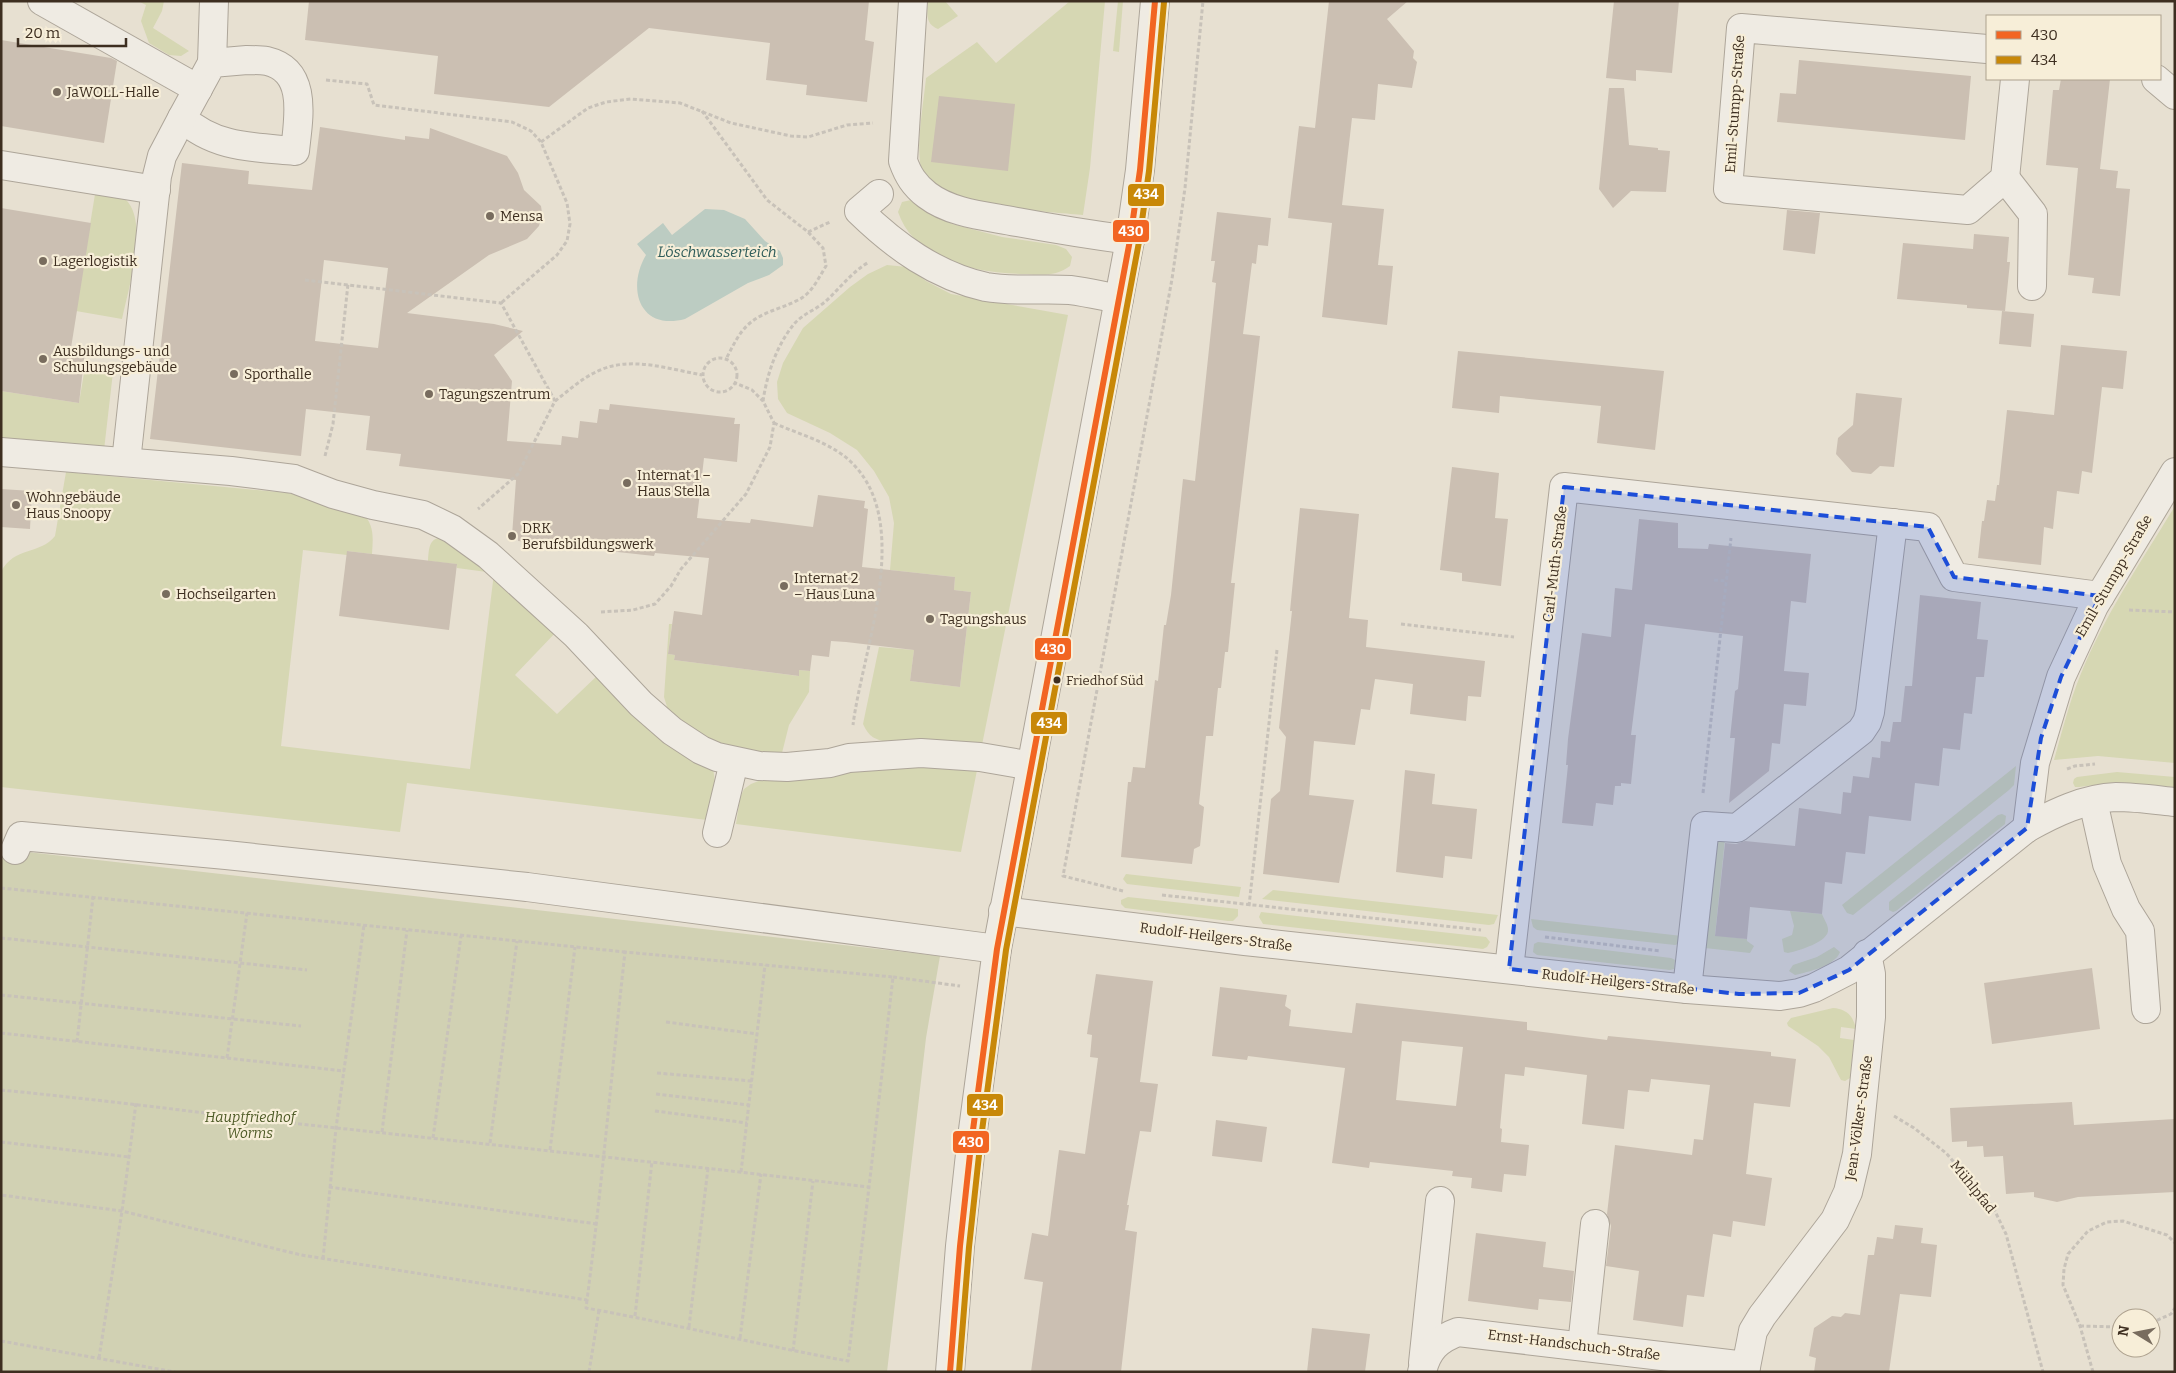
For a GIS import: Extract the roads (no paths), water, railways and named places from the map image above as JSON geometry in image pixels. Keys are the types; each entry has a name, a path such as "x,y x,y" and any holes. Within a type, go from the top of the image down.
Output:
{"street":[{"path":"42,1 198,89"},
{"path":"126,462 156,190 162,156 212,63 214,1"},
{"path":"913,1 918,60 905,120 904,161 909,177 927,195 940,203 967,213 1130,240"},
{"path":"950,1372 960,1246 997,949 1130,240 1140,170 1156,1"},
{"name":"Emil-Stumpp-Straße","path":"1986,49 1741,28 1728,189 1968,210 2005,178"},
{"path":"182,118 207,137 225,144 295,151 299,102 295,84 283,69 268,61 247,60 212,63"},
{"path":"2015,80 2005,178 2033,214 2032,286"},
{"path":"2157,80 2175,95"},
{"path":"1,165 156,190"},
{"path":"879,194 859,212 905,251 924,264 956,279 987,287 1072,290 1119,299"},
{"path":"1,452 231,471 294,479 373,505 423,515 452,529 488,555 576,635 641,704 672,731 701,750 734,762 759,766 787,767 830,763 849,758 921,753 980,757 1032,766"},
{"name":"Emil-Stumpp-Straße","path":"2027,828 2032,784 2041,738 2061,677 2097,601 2175,472"},
{"name":"Carl-Muth-Straße","path":"1509,969 1564,487 1928,527 1954,576 2097,601"},
{"path":"1687,989 1706,826 1737,828 1861,731 1867,722 1870,712 1892,523"},
{"path":"717,833 734,762"},
{"name":"Rudolf-Heilgers-Straße","path":"1004,911 1245,941 1687,989 1758,996 1780,996 1799,993 1832,980 1849,970 2027,828 2058,812 2093,801 2115,797 2175,802"},
{"path":"2093,801 2107,864 2119,896 2140,931 2146,1009"},
{"path":"13,840 226,855 517,886 997,949"},
{"name":"Jean-Völker-Straße","path":"1745,1369 1753,1331 1762,1316 1835,1220 1842,1207 1853,1174 1862,1106 1872,996 1871,974 1867,954"},
{"path":"1422,1371 1440,1201"},
{"path":"1582,1346 1595,1224"},
{"name":"Ernst-Handschuch-Straße","path":"1422,1371 1426,1356 1435,1344 1445,1337 1458,1332 1582,1346 1745,1369"}],"water":[{"name":"Löschwasserteich","path":"705,209 724,210 745,219 765,241 780,251 783,265 769,275 748,283 685,319 670,321 657,319 648,313 641,304 638,293 637,281 646,255 637,244 663,223 672,235"}],"place":[{"name":"JaWOLL-Halle","path":"57,92"},
{"name":"Mensa","path":"490,216"},
{"name":"Lagerlogistik","path":"43,261"},
{"name":"Ausbildungs- und Schulungsgebäude","path":"43,359"},
{"name":"Sporthalle","path":"234,374"},
{"name":"Tagungszentrum","path":"429,394"},
{"name":"Internat 1 – Haus Stella","path":"627,483"},
{"name":"Wohngebäude Haus Snoopy","path":"16,505"},
{"name":"DRK Berufsbildungswerk","path":"512,536"},
{"name":"Internat 2 – Haus Luna","path":"784,586"},
{"name":"Hochseilgarten","path":"166,594"},
{"name":"Tagungshaus","path":"930,619"},
{"name":"Friedhof Süd","path":"1057,680"}],"park label":[{"name":"Hauptfriedhof Worms","path":"250,1126"}]}
